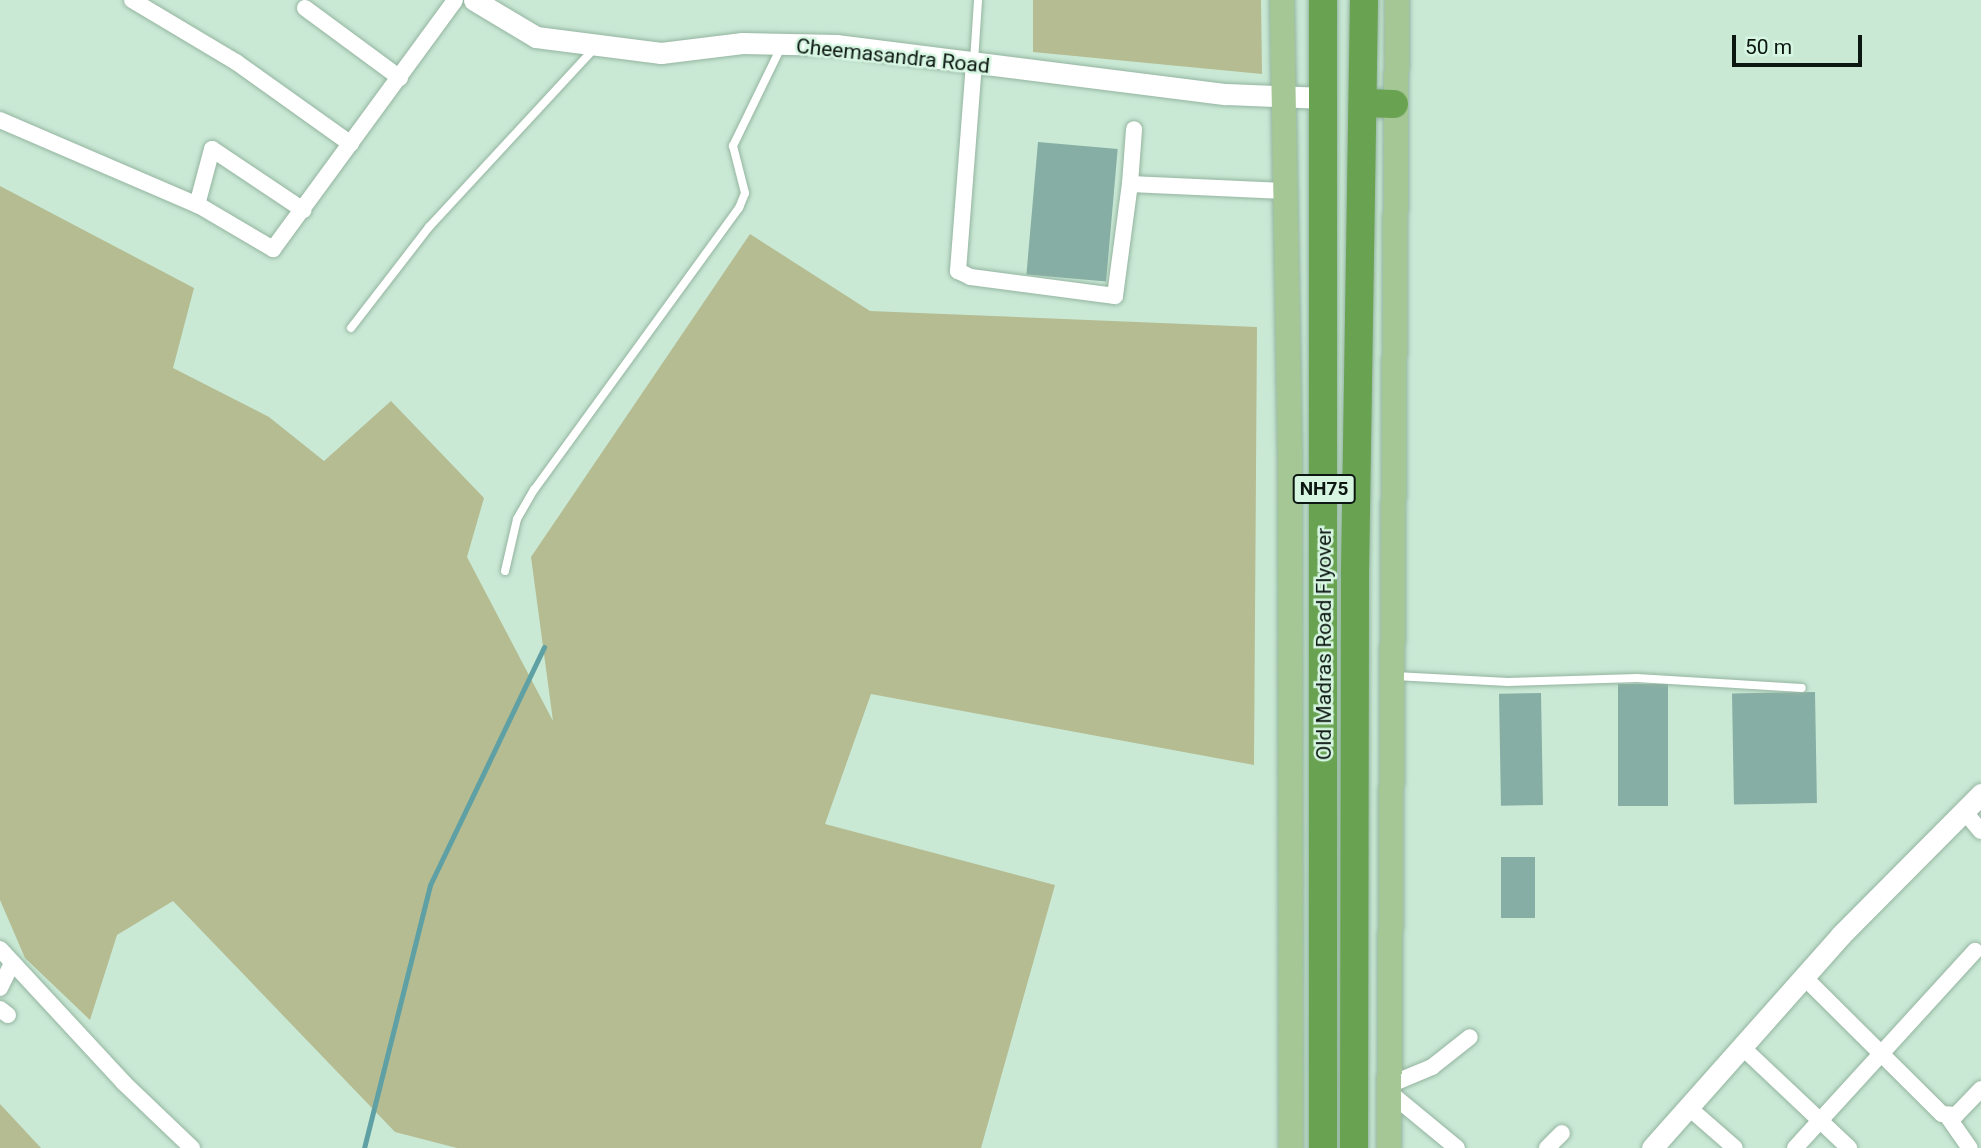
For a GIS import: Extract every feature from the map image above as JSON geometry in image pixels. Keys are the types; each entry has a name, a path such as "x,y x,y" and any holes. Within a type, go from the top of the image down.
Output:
{"highway":[{"name":"NH75","path":"1323,0 1324,98"},
{"name":"NH75","path":"1364,0 1364,103"},
{"name":"Old Madras Road Flyover","path":"1324,98 1324,1148"},
{"name":"Old Madras Road Flyover","path":"1354,1148 1354,878 1364,103"},
{"path":"1364,103 1394,104"}],"main road":[{"path":"1282,0 1280,95 1290,449 1291,1148"},
{"path":"1389,1148 1394,104 1397,0"}],"street":[{"path":"132,0 236,62 351,144"},
{"path":"0,120 197,205 269,250 276,247 455,0"},
{"name":"Cheemasandra Road","path":"474,0 536,37 598,45 661,52 743,43 836,45 1226,94 1324,98"},
{"path":"305,8 400,78"},
{"path":"974,64 958,271 1115,296 1130,184 1134,129"},
{"path":"197,205 212,149 303,210"},
{"path":"1130,184 1284,191"},
{"path":"1652,1148 1804,977 1981,794"},
{"path":"1964,811 1981,831"},
{"path":"0,949 172,1132 192,1148"},
{"path":"1795,1148 1975,951"},
{"path":"0,988 12,963"},
{"path":"1804,977 1948,1117 1970,1148"},
{"path":"1457,1148 1389,1089 1432,1066 1470,1037"},
{"path":"1742,1047 1849,1148"},
{"path":"1948,1117 1956,1115 1981,1089"},
{"path":"1688,1107 1735,1148"},
{"path":"1547,1148 1562,1133"}],"lane":[{"path":"974,64 978,0"},
{"path":"505,571 517,519 534,490 739,208 745,193 733,146 783,44"},
{"path":"351,328 429,227 598,45"},
{"path":"1392,676 1508,682 1637,678 1802,688"}],"green space":[{"path":"1033,0 1261,0 1262,74 1033,52"},
{"path":"0,186 194,288 173,368 269,417 324,461 391,401 484,498 467,557 553,721 531,557 750,234 870,311 1257,327 1254,765 871,694 825,824 1055,885 981,1148 457,1148 395,1132 173,901 117,935 90,1020 25,958 0,900"},
{"path":"0,1104 41,1148 0,1148"}],"building":[{"path":"1038,142 1118,149 1106,281 1026,274"},
{"path":"1618,684 1668,684 1668,806 1618,806"},
{"path":"1815,692 1817,803 1734,804 1732,693"},
{"path":"1541,693 1543,805 1501,806 1499,694"},
{"path":"1501,857 1535,857 1535,918 1501,918"}],"waterway":[{"path":"364,1148 430,885 544,647"}]}
